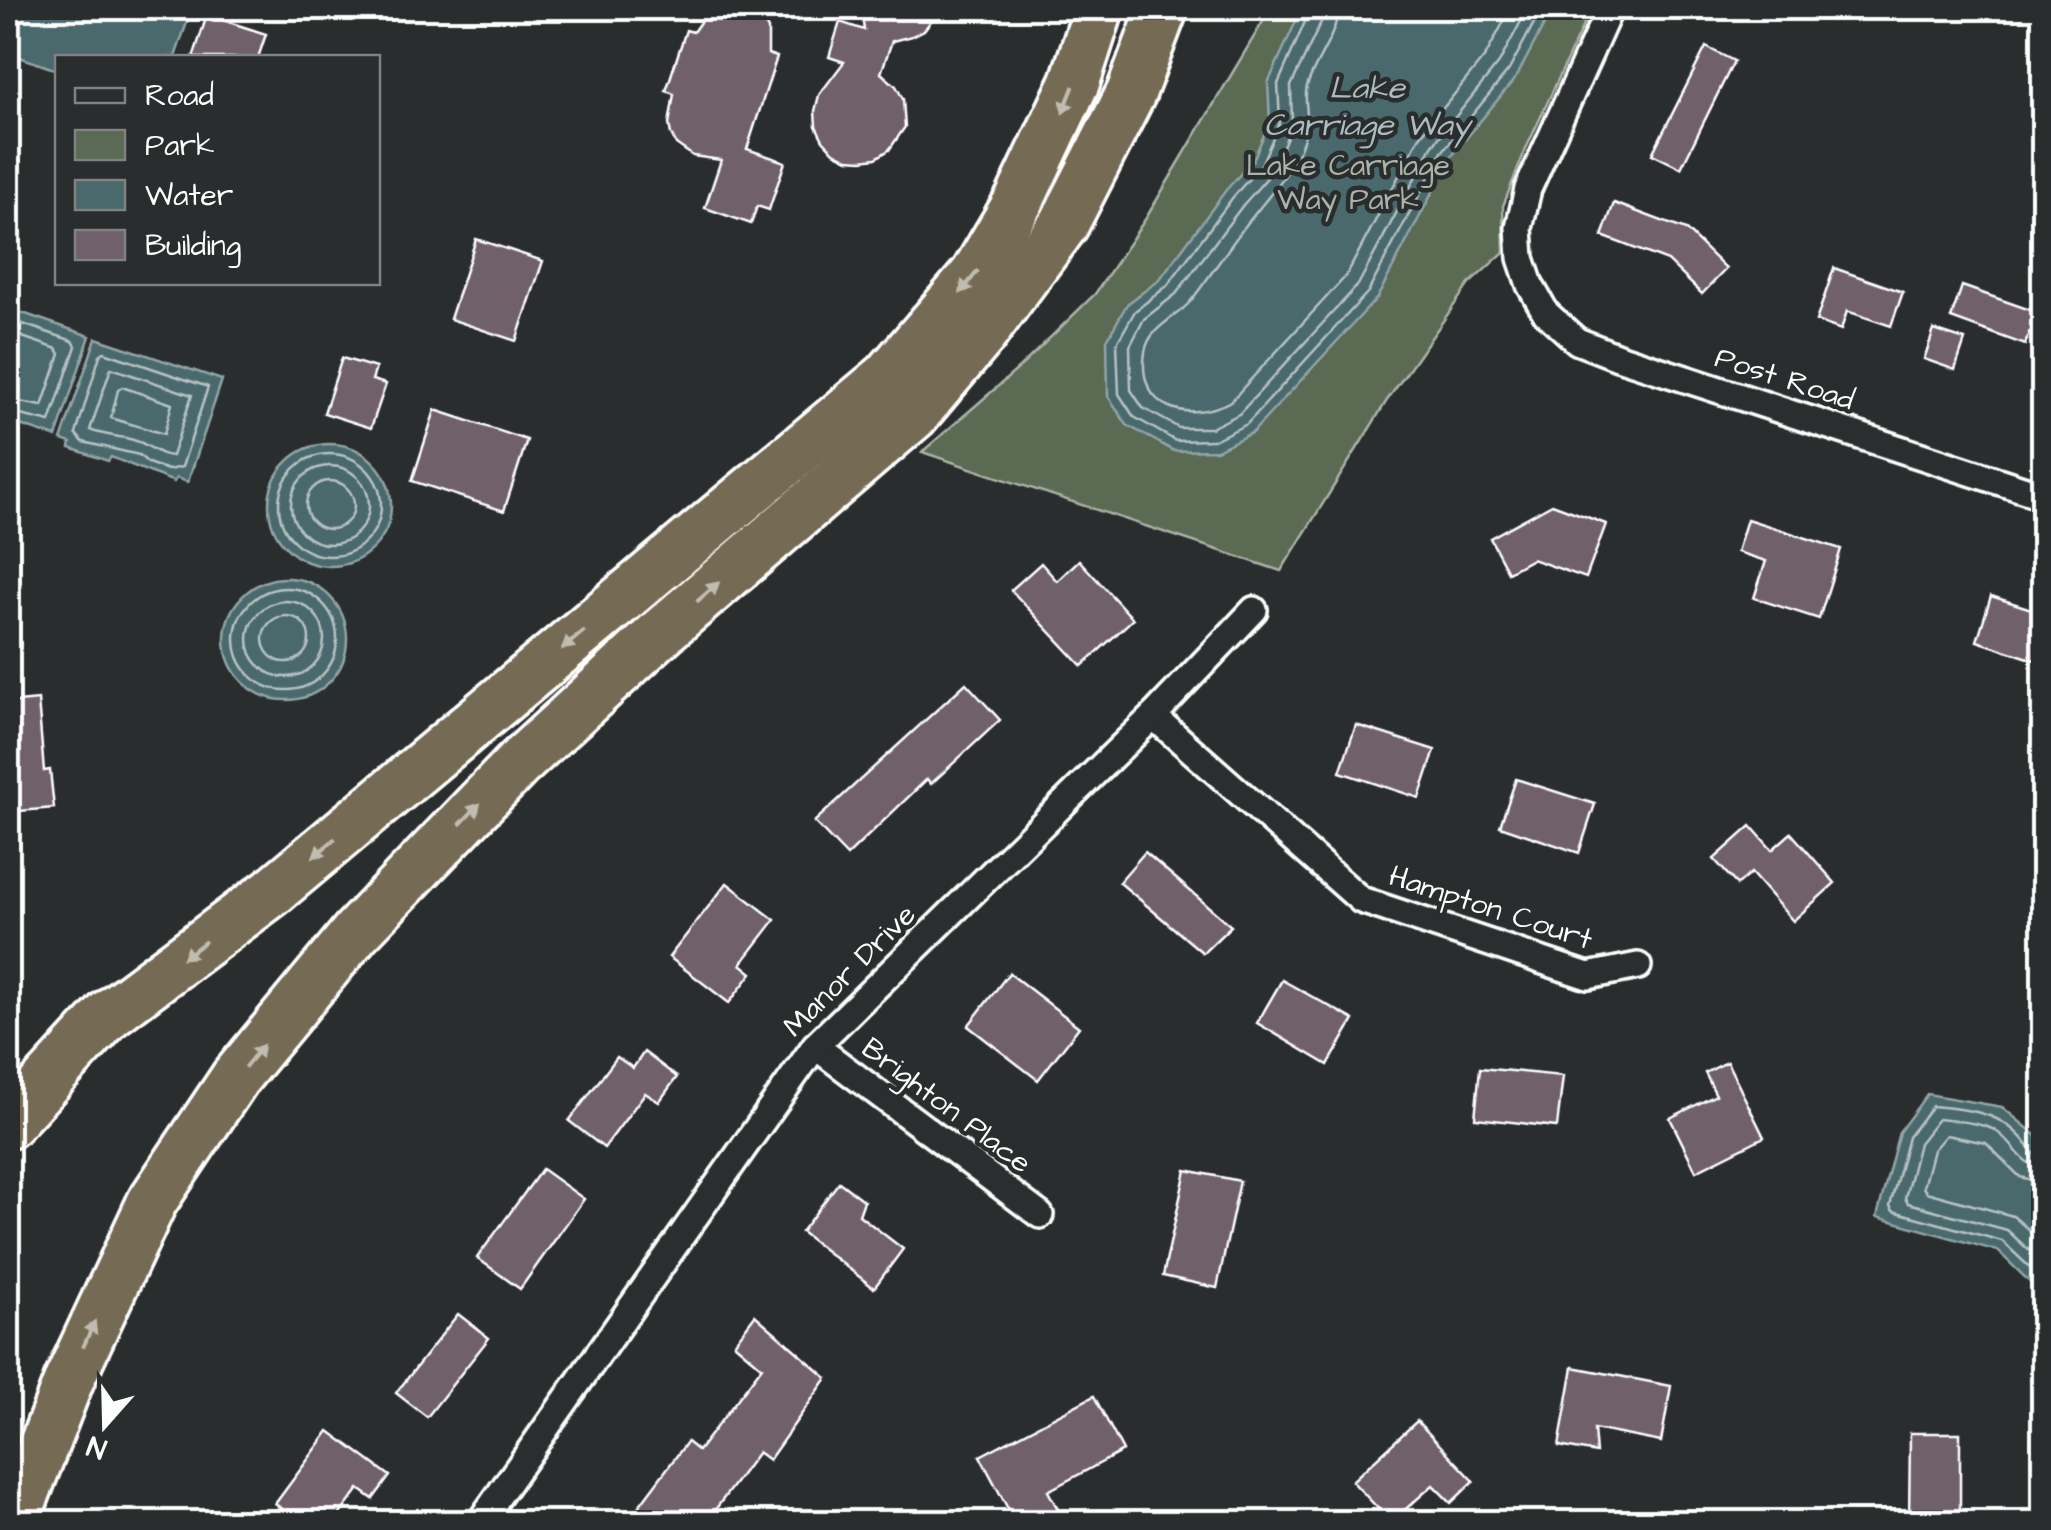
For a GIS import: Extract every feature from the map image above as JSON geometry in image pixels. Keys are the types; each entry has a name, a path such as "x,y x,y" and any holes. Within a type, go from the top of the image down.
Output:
{"highway":[{"path":"8,1124 109,1014 272,892 888,376 975,276 1020,199 1062,114 1099,8"},
{"path":"14,1522 68,1380 144,1219 186,1148 235,1078 356,932 518,764 666,628 914,415 984,332 1064,224 1131,94 1163,8"}],"street":[{"name":"Post Road","path":"1610,8 1528,189 1519,228 1521,258 1546,313 1578,340 1618,358 2044,496"},
{"name":"Manor Drive","path":"480,1522 815,1046 1154,716 1254,610"},
{"name":"Hampton Court","path":"1154,716 1362,900 1588,976 1638,966"},
{"name":"Brighton Place","path":"815,1046 1040,1215"}],"green space":[{"name":"Lake Carriage Way Park","path":"1271,8 1591,8 1503,206 1504,252 1469,284 1386,402 1281,571 922,452 1019,368 1095,294 1146,218"}],"water":[{"path":"8,8 192,8 176,55 55,55 55,69 8,53"},
{"name":"Lake Carriage Way","path":"1302,8 1553,8 1517,76 1451,157 1377,298 1253,432 1217,450 1174,451 1127,425 1108,396 1107,340 1127,304 1159,280 1253,160 1270,121 1268,83"},
{"path":"8,308 90,336 56,437 8,421"},
{"path":"96,338 222,380 188,482 176,478 174,482 111,457 108,461 70,448 71,443 61,440"},
{"path":"330,444 353,448 373,462 387,482 391,505 387,528 373,548 353,562 330,566 307,562 287,548 273,528 269,505 273,482 287,462 307,448"},
{"path":"286,578 309,583 329,596 342,616 347,639 342,662 329,682 309,695 286,700 263,695 243,682 230,662 225,639 230,616 243,596 263,583"},
{"path":"1927,1094 2002,1107 2037,1136 2044,1161 2043,1295 1998,1251 1877,1217 1899,1132"}],"building":[{"path":"710,8 756,8 768,29 768,54 777,57 747,149 785,162 769,210 757,206 751,224 705,208 721,160 693,156 676,144 669,124 674,94 666,91 686,30 693,32"},
{"path":"861,8 941,8 924,30 892,41 881,73 896,86 903,99 905,127 889,150 862,160 834,152 816,126 815,111 819,95 844,62 829,57 840,22 864,30"},
{"path":"207,15 266,34 259,55 194,55"},
{"path":"1706,47 1734,61 1681,168 1652,154"},
{"path":"1614,203 1686,230 1726,269 1702,294 1668,261 1602,236"},
{"path":"476,239 543,261 516,341 450,319"},
{"path":"1834,268 1903,292 1891,326 1847,311 1841,330 1816,321"},
{"path":"1962,286 2036,312 2025,345 1951,318"},
{"path":"1934,330 1965,340 1955,370 1924,359"},
{"path":"342,358 376,368 372,380 386,384 371,428 324,413"},
{"path":"435,410 527,440 504,511 412,481"},
{"path":"1552,504 1606,524 1586,578 1532,559 1508,572 1490,538"},
{"path":"1747,519 1841,549 1819,619 1754,598 1766,561 1737,552"},
{"path":"1079,560 1133,619 1082,666 1011,590 1041,563 1057,581"},
{"path":"1991,596 2044,613 2044,663 1977,641"},
{"path":"966,683 1000,720 931,784 927,779 847,856 814,822"},
{"path":"38,700 44,771 50,770 54,808 8,812 8,703"},
{"path":"1356,725 1435,750 1419,798 1340,772"},
{"path":"1516,779 1595,804 1579,853 1500,826"},
{"path":"1751,826 1772,850 1791,833 1835,883 1793,921 1751,873 1737,885 1714,859"},
{"path":"1145,852 1231,926 1203,953 1119,882"},
{"path":"727,883 775,920 741,964 752,973 729,1003 669,957"},
{"path":"1009,973 1079,1027 1038,1080 968,1026"},
{"path":"1282,980 1354,1020 1328,1065 1257,1023"},
{"path":"644,1052 677,1077 659,1102 645,1093 604,1148 569,1121 617,1057 633,1068"},
{"path":"1727,1062 1764,1137 1696,1171 1670,1118 1716,1095 1705,1073"},
{"path":"1480,1068 1563,1076 1557,1127 1475,1118"},
{"path":"542,1169 584,1199 520,1289 477,1258"},
{"path":"1186,1170 1240,1181 1217,1288 1163,1276"},
{"path":"839,1182 864,1201 859,1215 903,1249 874,1288 801,1232"},
{"path":"458,1314 489,1338 427,1417 396,1393"},
{"path":"755,1315 827,1378 769,1460 758,1452 706,1522 627,1522 687,1442 698,1451 762,1367 734,1343"},
{"path":"1573,1367 1671,1386 1661,1442 1594,1429 1596,1453 1559,1446"},
{"path":"1094,1396 1123,1451 1048,1491 1065,1522 1015,1522 980,1456"},
{"path":"1417,1421 1474,1481 1451,1503 1433,1485 1391,1522 1352,1481"},
{"path":"329,1431 390,1476 373,1499 359,1489 334,1522 301,1522 275,1504"},
{"path":"1910,1433 1960,1433 1960,1522 1909,1522"}]}
